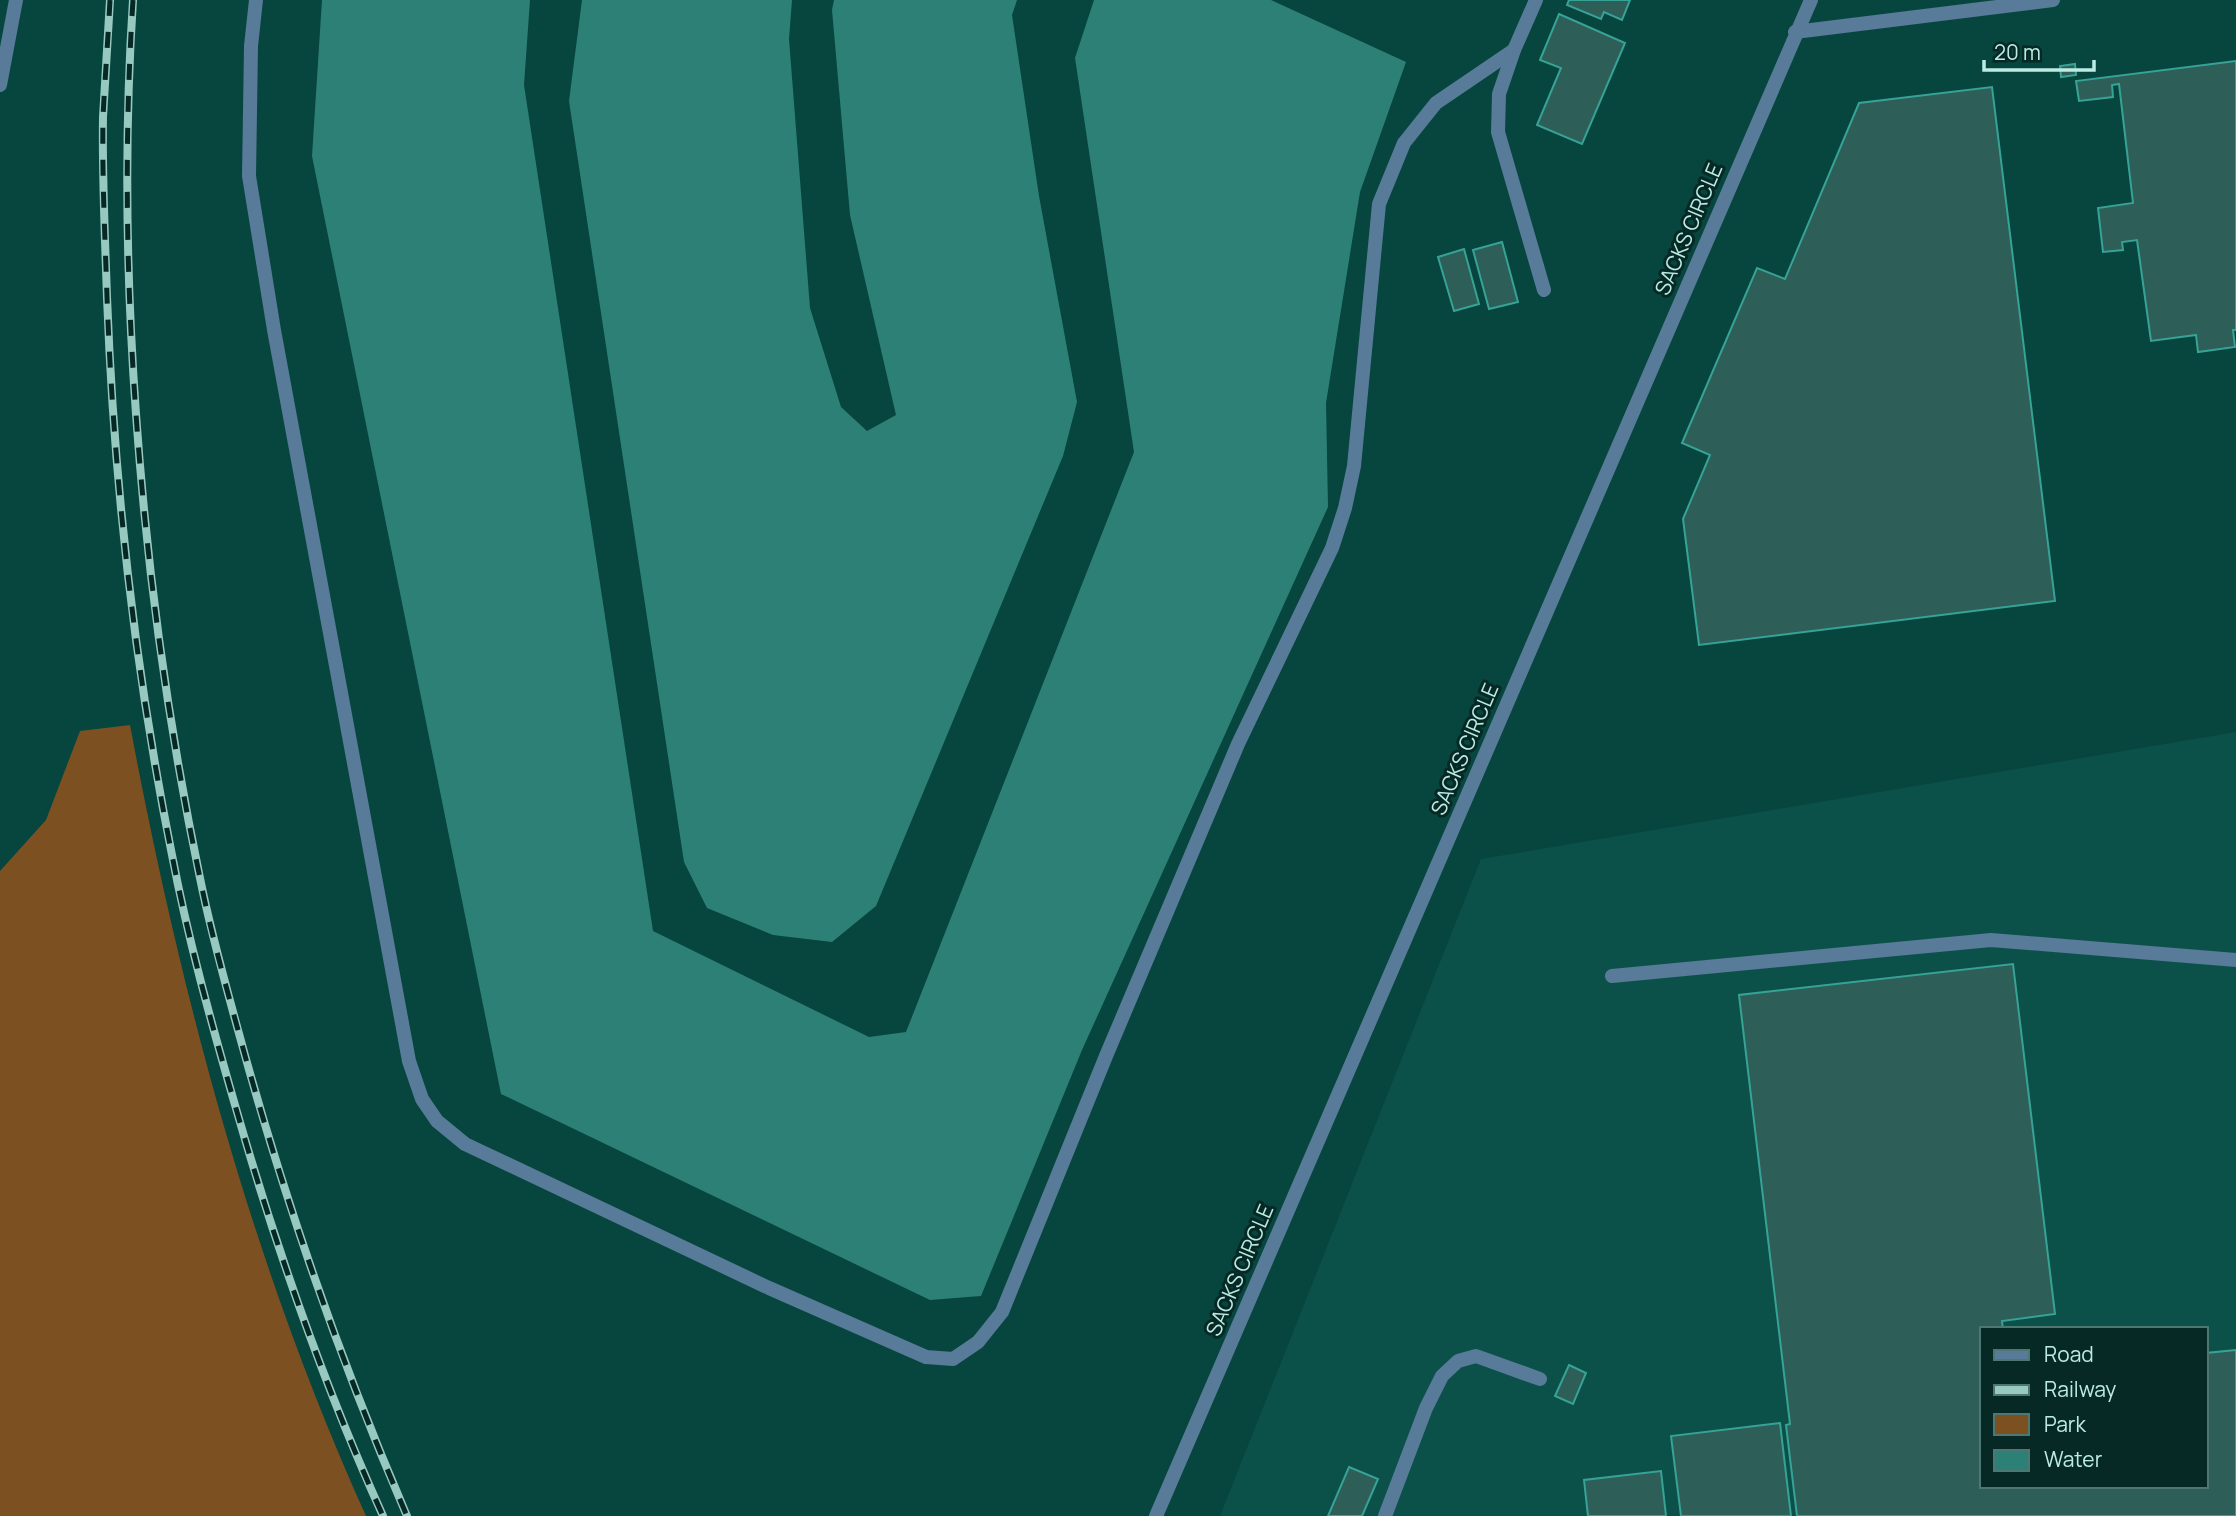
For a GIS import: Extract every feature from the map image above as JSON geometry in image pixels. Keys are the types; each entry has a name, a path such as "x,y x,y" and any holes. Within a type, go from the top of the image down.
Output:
{"street":[{"path":"0,85 16,0"},
{"path":"256,0 251,46 249,176 274,330 355,756 409,1060 422,1099 437,1121 465,1144 769,1288 926,1357 953,1359 978,1342 1002,1312 1106,1056 1238,744 1332,548 1345,508 1354,466 1379,204 1404,143 1436,103 1514,50"},
{"path":"1536,0 1499,93 1498,132 1544,290"},
{"name":"SACKS CIRCLE","path":"1156,1516 1811,0"},
{"path":"1795,32 2053,0"},
{"path":"1612,976 1991,940 2236,960"},
{"path":"1385,1516 1426,1408 1442,1376 1458,1361 1476,1356 1540,1379"}],"shaded area":[{"path":"2236,732 2236,1516 1220,1516 1481,859"}],"green space":[{"path":"130,725 172,927 224,1128 288,1324 325,1421 366,1516 0,1516 0,871 46,820 80,731"}],"water":[{"path":"322,0 530,0 524,85 653,931 869,1037 906,1032 1134,452 1075,58 1094,0 1271,0 1406,62 1360,192 1326,403 1328,507 1082,1050 981,1296 930,1300 501,1094 312,156"},
{"path":"582,0 792,0 789,39 810,308 841,407 867,431 896,415 850,215 832,10 834,0 1017,0 1012,15 1039,196 1077,402 1063,456 876,906 832,942 773,935 707,908 684,862 569,101"}],"building":[{"path":"1569,0 1630,0 1622,20 1604,12 1601,19 1567,5"},
{"path":"1559,14 1625,43 1582,144 1537,125 1561,68 1540,60"},
{"path":"2236,61 2235,347 2198,352 2196,335 2151,341 2137,240 2122,242 2123,250 2103,252 2098,208 2133,203 2119,84 2112,85 2113,97 2079,101 2076,81"},
{"path":"2075,64 2076,75 2061,77 2060,66"},
{"path":"1992,87 2055,601 1699,645 1683,519 1710,455 1682,443 1757,268 1785,279 1859,103"},
{"path":"1502,242 1518,302 1489,309 1473,250"},
{"path":"1464,249 1479,304 1454,311 1438,257"},
{"path":"2013,964 2055,1314 2002,1321 2003,1327 1980,1327 1980,1488 2208,1488 2208,1353 2236,1350 2236,1516 1797,1516 1786,1425 1790,1424 1739,995"},
{"path":"1569,1365 1586,1373 1573,1404 1555,1396"},
{"path":"1780,1423 1791,1516 1681,1516 1671,1436"},
{"path":"1349,1467 1378,1479 1362,1516 1328,1516"},
{"path":"1661,1471 1666,1516 1588,1516 1584,1480"}],"railway":[{"path":"110,0 103,117 110,367 128,577 159,786 193,949 250,1157 320,1364 383,1516"},
{"path":"133,0 127,155 133,362 153,589 178,763 213,935 255,1092 314,1276 358,1397 407,1516"}]}
